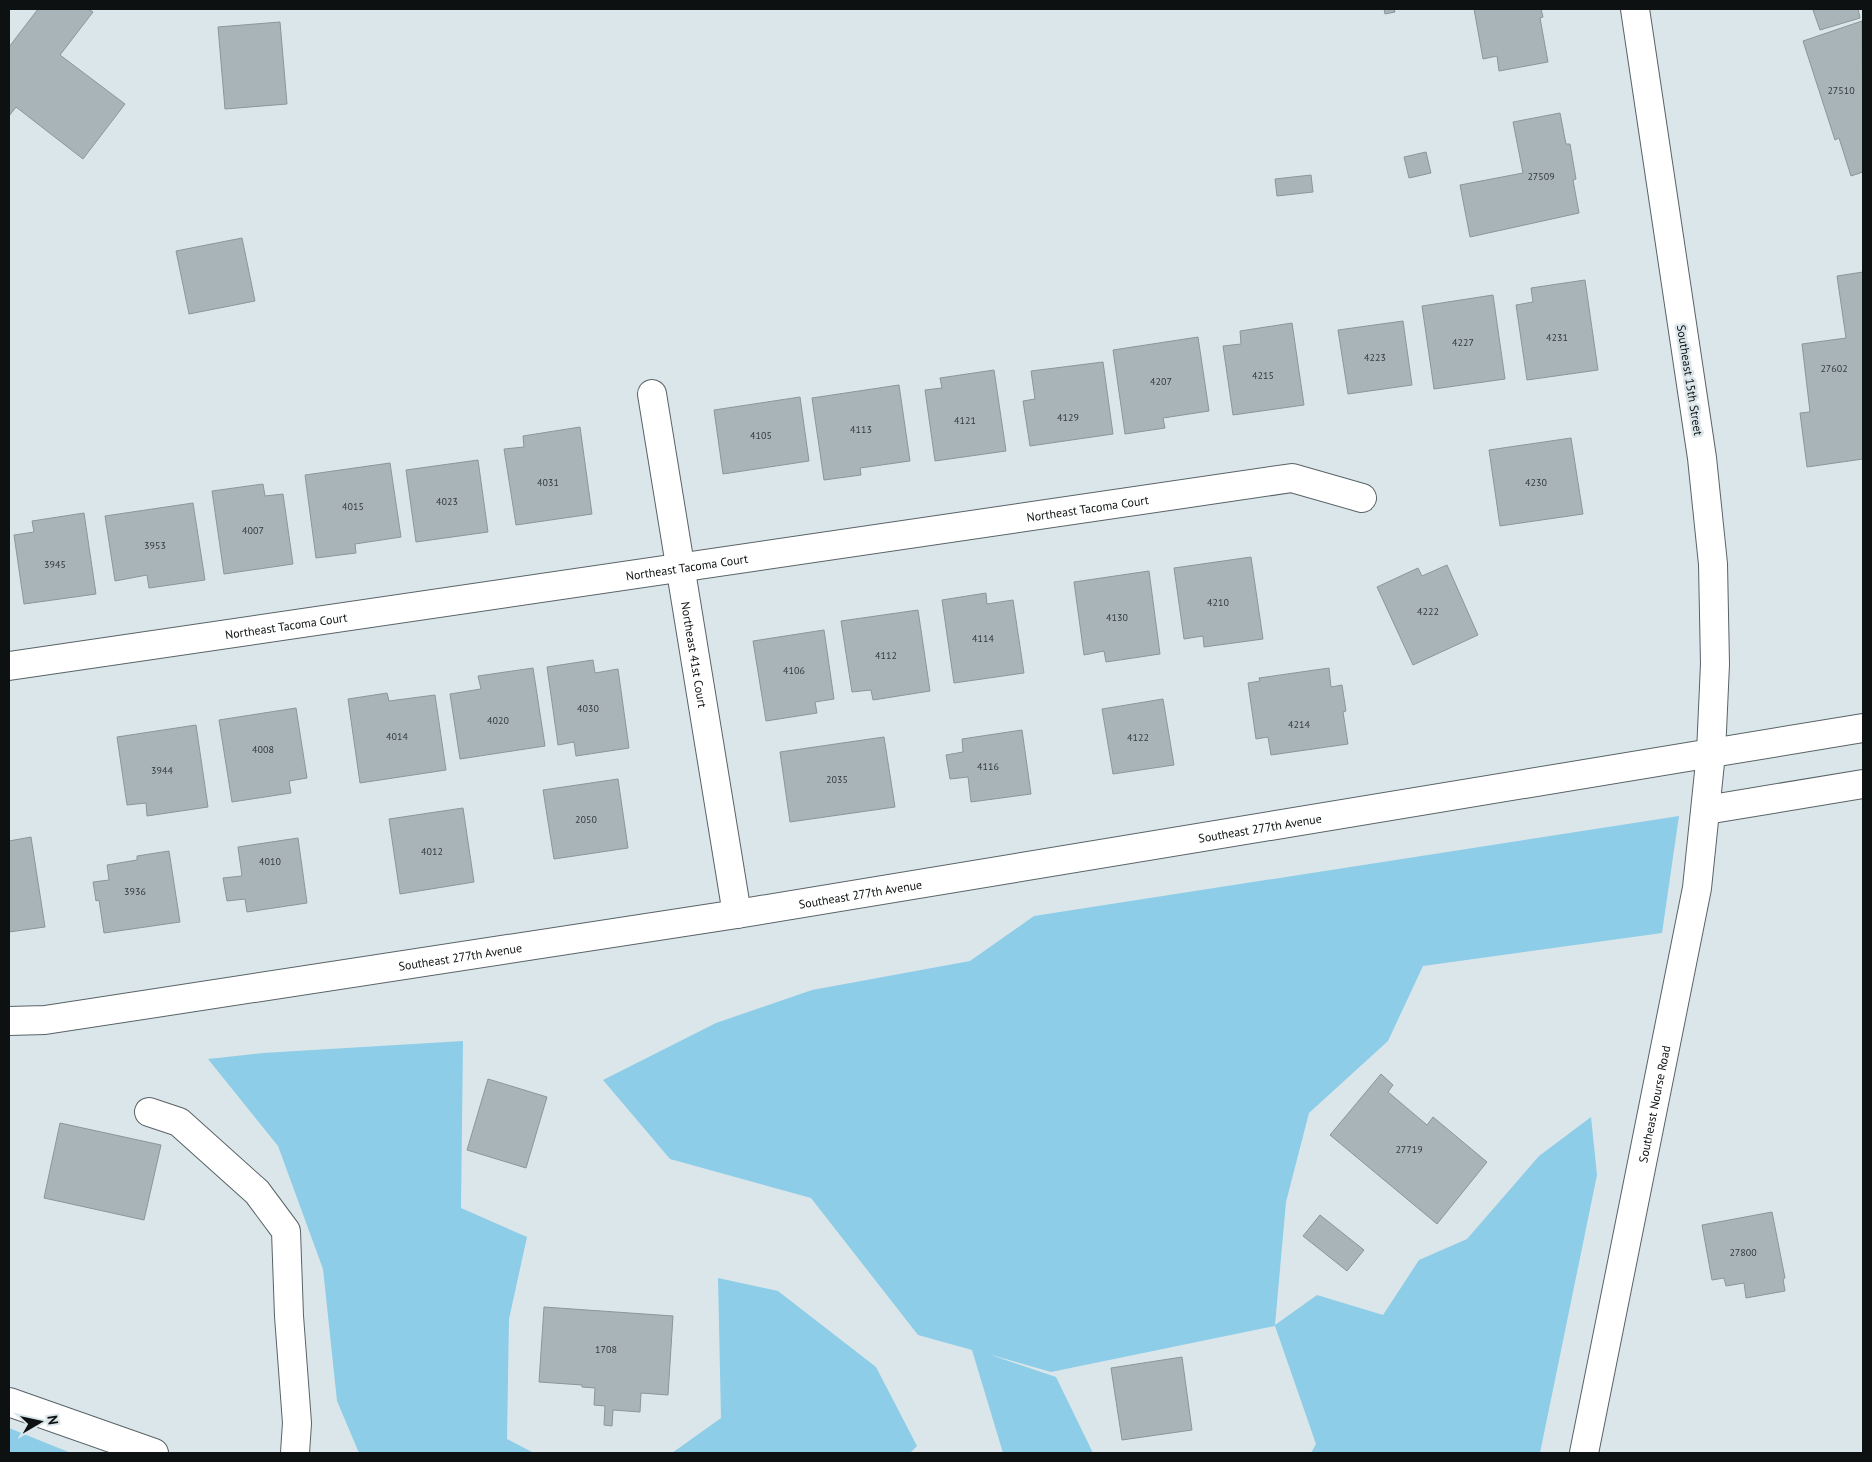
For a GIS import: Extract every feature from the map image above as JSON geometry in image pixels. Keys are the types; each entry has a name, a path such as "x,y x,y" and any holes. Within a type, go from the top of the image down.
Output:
{"street":[{"name":"Southeast 15th Street","path":"1635,9 1702,458 1713,564 1715,664 1711,753"},
{"name":"Northeast 41st Court","path":"652,394 737,914"},
{"name":"Northeast Tacoma Court","path":"9,666 1292,478 1362,498"},
{"name":"Southeast 277th Avenue","path":"9,1021 45,1020 737,914 1863,728"},
{"name":"Southeast Nourse Road","path":"1584,1453 1698,888 1711,753"},
{"path":"1706,810 1863,784"},
{"path":"149,1112 179,1122 257,1192 286,1231 297,1423 295,1453"},
{"path":"9,1402 154,1453"}],"shaded area":[{"path":"1679,816 1662,933 1423,966 1388,1041 1309,1113 1286,1202 1275,1325 1317,1295 1383,1315 1419,1260 1467,1239 1539,1156 1591,1117 1597,1175 1540,1453 1311,1453 1316,1444 1275,1326 1051,1372 988,1354 1056,1377 1093,1453 1003,1453 972,1350 918,1335 811,1198 670,1159 603,1080 716,1023 812,990 970,961 1034,916"},
{"path":"463,1041 461,1208 527,1237 509,1319 507,1439 534,1453 359,1453 337,1401 323,1269 278,1146 208,1059 263,1053"},
{"path":"718,1278 778,1291 876,1367 917,1446 910,1453 672,1453 721,1418"},
{"path":"9,1428 71,1453 9,1453"}],"building":[{"path":"38,9 88,9 93,12 60,55 125,104 83,159 16,107 9,116 9,47"},
{"path":"1384,9 1394,9 1395,12 1385,14"},
{"path":"1474,9 1541,9 1543,17 1540,18 1548,62 1499,71 1497,56 1483,59"},
{"path":"1858,9 1860,18 1820,30 1813,10"},
{"path":"1862,21 1863,172 1851,176 1839,138 1835,140 1803,41"},
{"path":"280,22 287,104 225,109 218,27"},
{"path":"1560,113 1566,144 1570,144 1576,179 1573,180 1579,213 1470,237 1460,185 1523,173 1513,122"},
{"path":"1426,152 1431,173 1409,178 1404,157"},
{"path":"1311,175 1313,192 1277,196 1275,179"},
{"path":"242,238 255,301 189,314 176,251"},
{"path":"1863,272 1863,459 1807,467 1800,413 1810,412 1802,344 1846,338 1837,276"},
{"path":"1585,280 1598,370 1527,380 1516,305 1533,302 1531,288"},
{"path":"1493,295 1505,379 1434,389 1422,306"},
{"path":"1403,321 1412,385 1348,394 1338,330"},
{"path":"1292,323 1304,405 1233,415 1223,346 1241,344 1240,331"},
{"path":"1198,337 1209,411 1163,418 1165,428 1125,434 1113,350"},
{"path":"1103,362 1113,434 1030,446 1023,401 1035,399 1031,371"},
{"path":"994,370 1006,451 935,461 925,390 942,388 940,378"},
{"path":"899,385 910,461 860,468 861,475 824,480 812,398"},
{"path":"800,397 809,461 723,474 714,410"},
{"path":"580,427 592,514 516,525 504,449 524,447 523,436"},
{"path":"1571,438 1583,514 1500,526 1489,450"},
{"path":"478,460 488,532 416,542 406,470"},
{"path":"390,463 401,537 355,544 356,553 316,558 305,475"},
{"path":"263,484 265,496 283,494 293,564 224,574 212,491"},
{"path":"193,503 205,580 149,588 147,575 115,581 105,516"},
{"path":"84,513 96,594 24,604 14,535 34,532 32,521"},
{"path":"1251,557 1263,639 1204,647 1203,636 1184,639 1174,568"},
{"path":"1447,565 1478,635 1413,665 1377,587 1418,568 1422,576"},
{"path":"1149,571 1160,654 1106,662 1104,651 1084,655 1074,582"},
{"path":"986,593 987,604 1013,600 1024,673 954,683 942,600"},
{"path":"918,610 930,691 873,700 871,690 852,692 841,621"},
{"path":"824,630 834,699 815,702 817,713 766,721 753,641"},
{"path":"593,660 595,673 618,669 629,748 576,756 574,742 558,745 547,667"},
{"path":"533,668 545,746 460,759 450,694 481,689 478,676"},
{"path":"1329,668 1331,687 1342,685 1346,711 1343,712 1348,744 1271,755 1268,737 1256,739 1248,683 1260,681 1259,678"},
{"path":"387,693 389,701 435,695 446,770 360,783 348,699"},
{"path":"1163,699 1174,765 1113,774 1102,709"},
{"path":"296,708 307,778 289,781 291,793 232,802 219,720"},
{"path":"196,725 208,807 147,816 146,803 127,805 117,737"},
{"path":"1022,730 1031,794 971,802 968,777 950,779 946,755 963,752 962,739"},
{"path":"884,737 895,807 790,822 780,752"},
{"path":"618,779 628,848 554,859 543,790"},
{"path":"463,808 474,882 400,894 389,819"},
{"path":"31,837 45,927 9,932 9,841"},
{"path":"298,838 307,903 247,912 245,899 227,901 223,878 242,876 238,847"},
{"path":"169,851 180,922 104,933 99,900 96,901 93,882 109,880 107,865 137,860 137,856"},
{"path":"1381,1074 1393,1085 1388,1092 1427,1125 1433,1117 1487,1162 1437,1224 1330,1135"},
{"path":"488,1079 547,1097 526,1168 467,1150"},
{"path":"60,1123 161,1145 144,1220 44,1198"},
{"path":"1772,1212 1785,1278 1783,1279 1785,1291 1746,1298 1744,1283 1726,1286 1724,1278 1712,1280 1702,1225"},
{"path":"1320,1215 1364,1250 1347,1271 1303,1236"},
{"path":"544,1307 673,1316 668,1395 641,1393 640,1412 613,1410 612,1426 604,1425 605,1406 594,1405 595,1388 582,1387 582,1385 539,1382"},
{"path":"1182,1357 1192,1430 1122,1440 1111,1368"}]}
